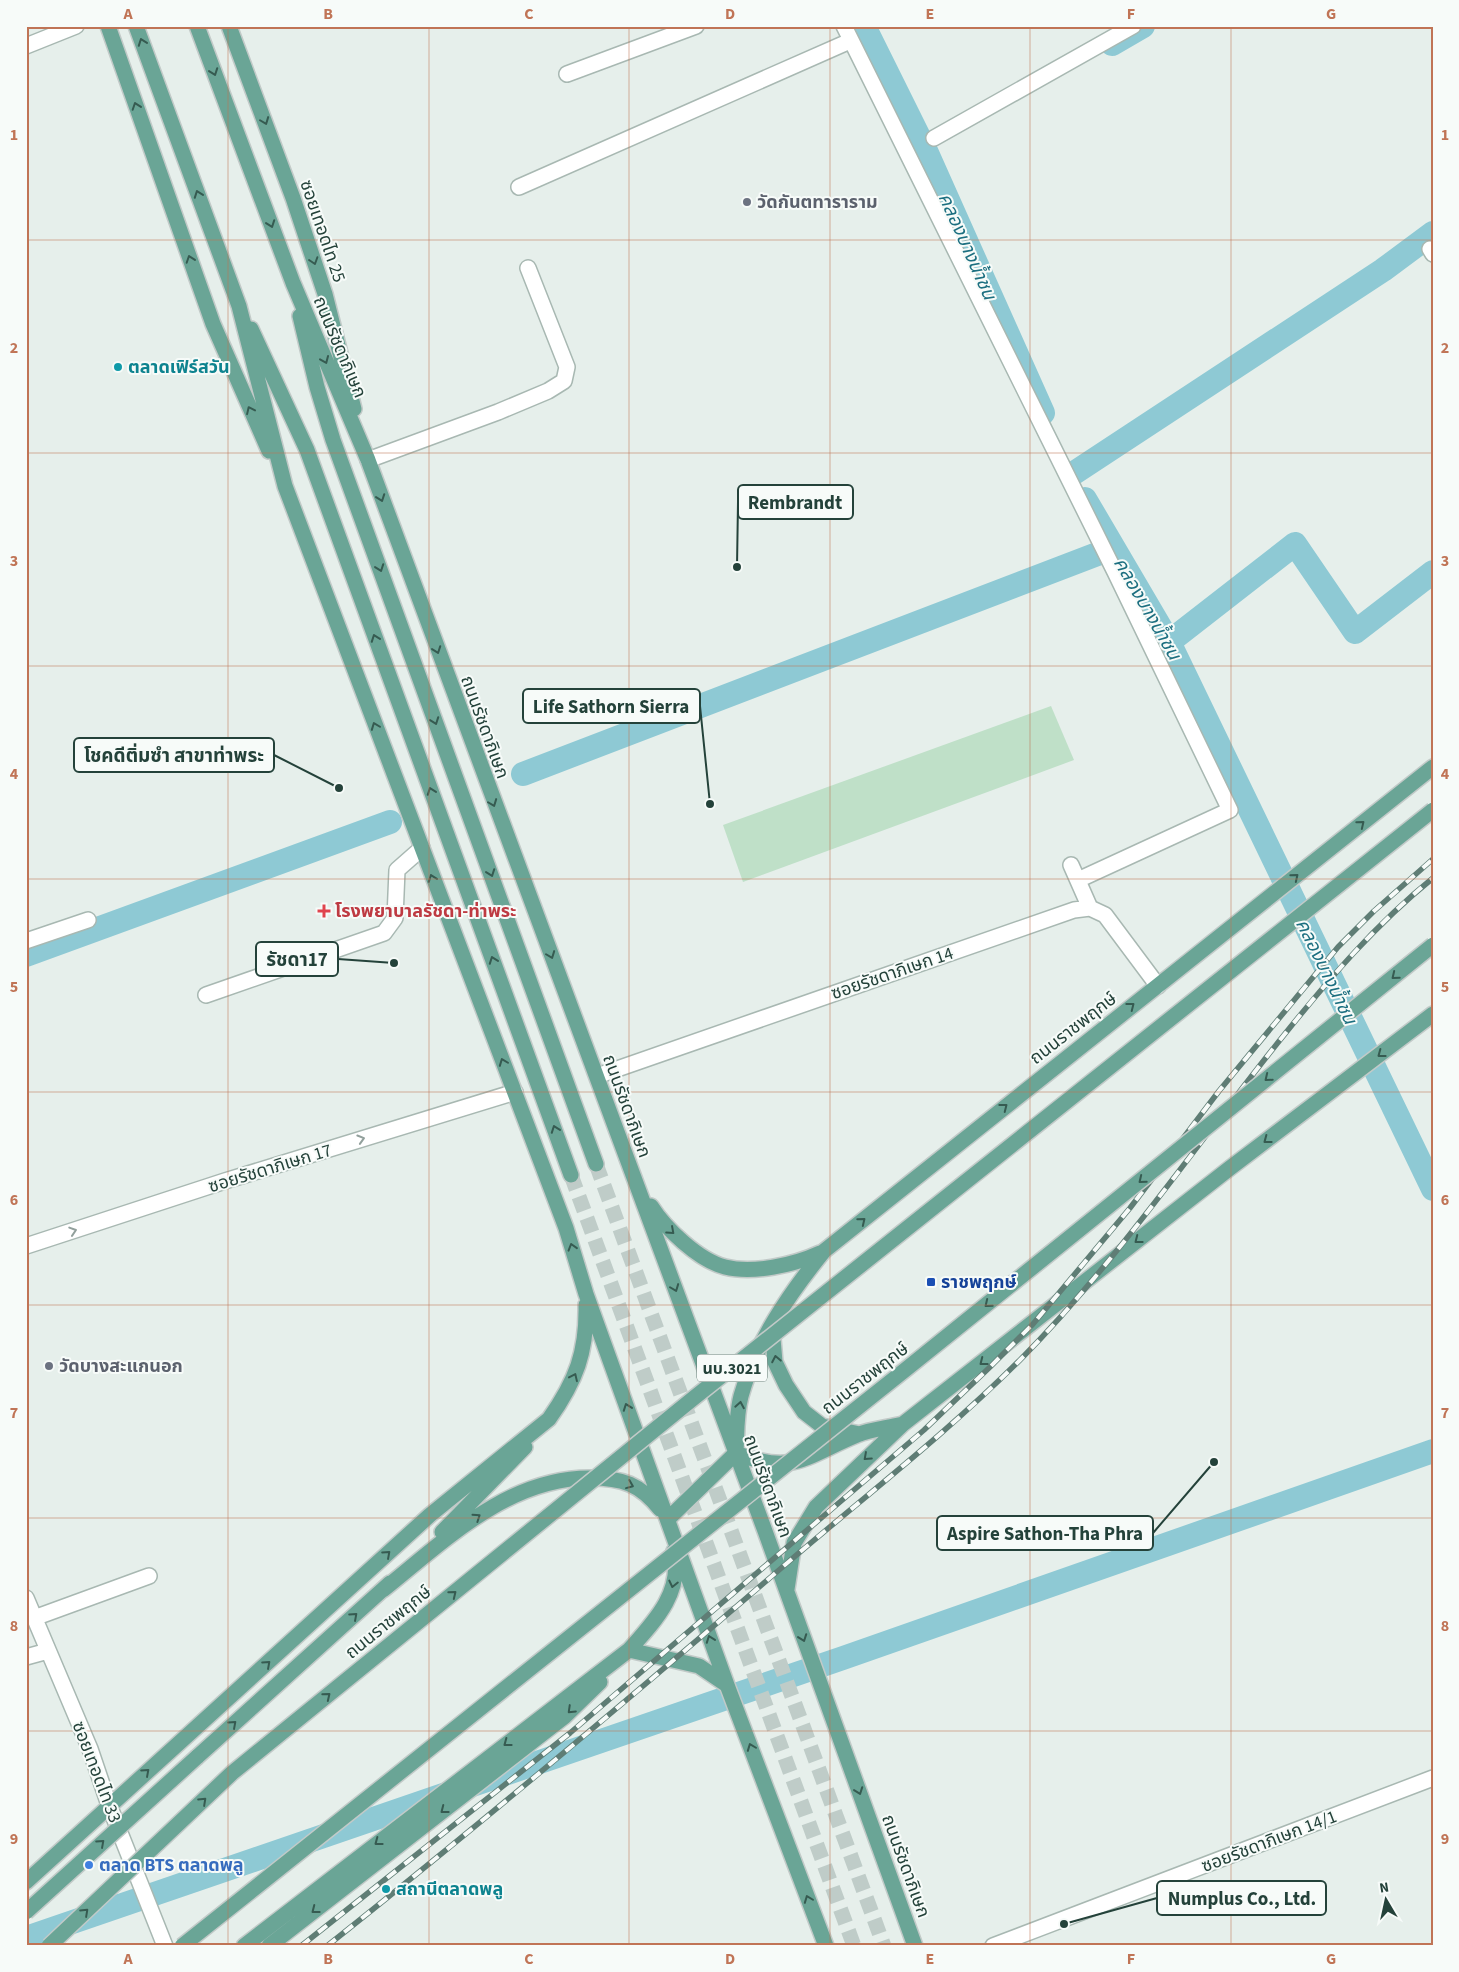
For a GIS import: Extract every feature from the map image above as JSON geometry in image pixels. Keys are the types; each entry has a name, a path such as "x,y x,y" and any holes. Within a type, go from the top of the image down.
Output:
{"main road":[{"path":"108,26 213,324 285,486 566,1228 586,1294 727,1685 826,1946"},
{"path":"136,26 238,306 285,486"},
{"name":"ถนนรัชดาภิเษก","path":"197,26 293,283 366,456 736,1453 915,1946"},
{"name":"ซอยเทอดไท 25","path":"229,26 293,198 322,285 366,456"},
{"name":"ถนนรัชดาภิเษก","path":"293,283 310,363 334,440 596,1164"},
{"path":"238,306 265,356 307,450 571,1175"},
{"name":"ถนนราชพฤกษ์","path":"1433,767 824,1251 793,1288 751,1370 741,1397 737,1420 736,1453 758,1462 776,1465 798,1462 860,1434 903,1424 1230,1168 1433,1014"},
{"name":"ถนนราชพฤกษ์","path":"49,1946 232,1773 696,1397 1433,810"},
{"name":"ถนนราชพฤกษ์","path":"182,1946 898,1376 1433,945"},
{"path":"633,1177 662,1223 689,1248 724,1267 762,1268 802,1261 824,1251"},
{"path":"26,1912 383,1590 490,1484 549,1419 563,1400 579,1368 585,1346 586,1294"},
{"path":"772,1326 775,1362 786,1385 804,1412 822,1426 860,1434"},
{"path":"26,1882 430,1515 549,1419"},
{"path":"787,1592 794,1543 816,1507 903,1424"},
{"path":"668,1518 736,1453"},
{"path":"269,1946 564,1717 600,1683 668,1602 674,1581 676,1562 668,1518 648,1494 630,1483 605,1478 560,1480 522,1493 488,1509 464,1525 383,1590"},
{"path":"629,1650 699,1666 727,1685"},
{"path":"244,1946 629,1650"}],"street":[{"path":"26,46 76,26"},
{"path":"567,74 696,26"},
{"path":"844,26 1083,507 1230,810 1078,880"},
{"path":"934,138 1133,26"},
{"path":"519,187 850,41"},
{"path":"366,456 498,412 548,391 564,381 567,367 528,268"},
{"path":"206,995 384,932 395,918 397,870 422,848"},
{"path":"1071,865 1090,908 1105,915 1158,986"},
{"name":"ซอยรัชดาภิเษก 14","path":"596,1076 1074,910 1090,908"},
{"path":"26,941 88,920"},
{"name":"ซอยรัชดาภิเษก 17","path":"26,1246 225,1181 515,1092"},
{"path":"34,1618 149,1576"},
{"name":"ซอยเทอดไท 33","path":"26,1598 90,1749 109,1805 166,1946"},
{"path":"26,1657 48,1651"},
{"name":"ซอยรัชดาภิเษก 14/1","path":"992,1946 1433,1778"}],"green space":[{"path":"1051,706 1074,760 743,882 723,825"}],"waterway":[{"name":"คลองบางน้ำชน","path":"864,26 926,151 1043,413"},
{"path":"1112,44 1143,26"},
{"path":"1071,475 1383,270 1433,233"},
{"name":"คลองบางน้ำชน","path":"1085,499 1169,642 1433,1189"},
{"path":"1169,642 1295,544 1355,632 1433,572"},
{"path":"523,774 1113,548"},
{"path":"26,955 390,822"},
{"path":"26,1938 843,1658 1433,1451"}],"tunnel":[{"path":"596,1164 884,1946"},
{"path":"571,1175 854,1946"}],"railway":[{"path":"301,1946 570,1733 924,1430 990,1367 1033,1324 1130,1208 1219,1091 1338,947 1374,911 1433,859"},
{"path":"327,1946 616,1709 934,1439 1020,1360 1056,1322 1124,1242 1318,993 1373,933 1433,878"}],"place":[{"name":"วัดกันตทาราราม","path":"747,202"},
{"name":"ตลาดเฟิร์สวัน","path":"118,367"},
{"name":"Rembrandt","path":"737,567"},
{"name":"โชคดีติ่มซำ สาขาท่าพระ","path":"339,788"},
{"name":"Life Sathorn Sierra","path":"710,804"},
{"name":"โรงพยาบาลรัชดา-ท่าพระ","path":"324,911"},
{"name":"รัชดา17","path":"394,963"},
{"name":"ราชพฤกษ์","path":"931,1282"},
{"name":"วัดบางสะแกนอก","path":"49,1366"},
{"name":"Aspire Sathon-Tha Phra","path":"1214,1462"},
{"name":"ตลาด BTS ตลาดพลู","path":"89,1865"},
{"name":"สถานีตลาดพลู","path":"386,1889"},
{"name":"Numplus Co., Ltd.","path":"1064,1924"}]}
